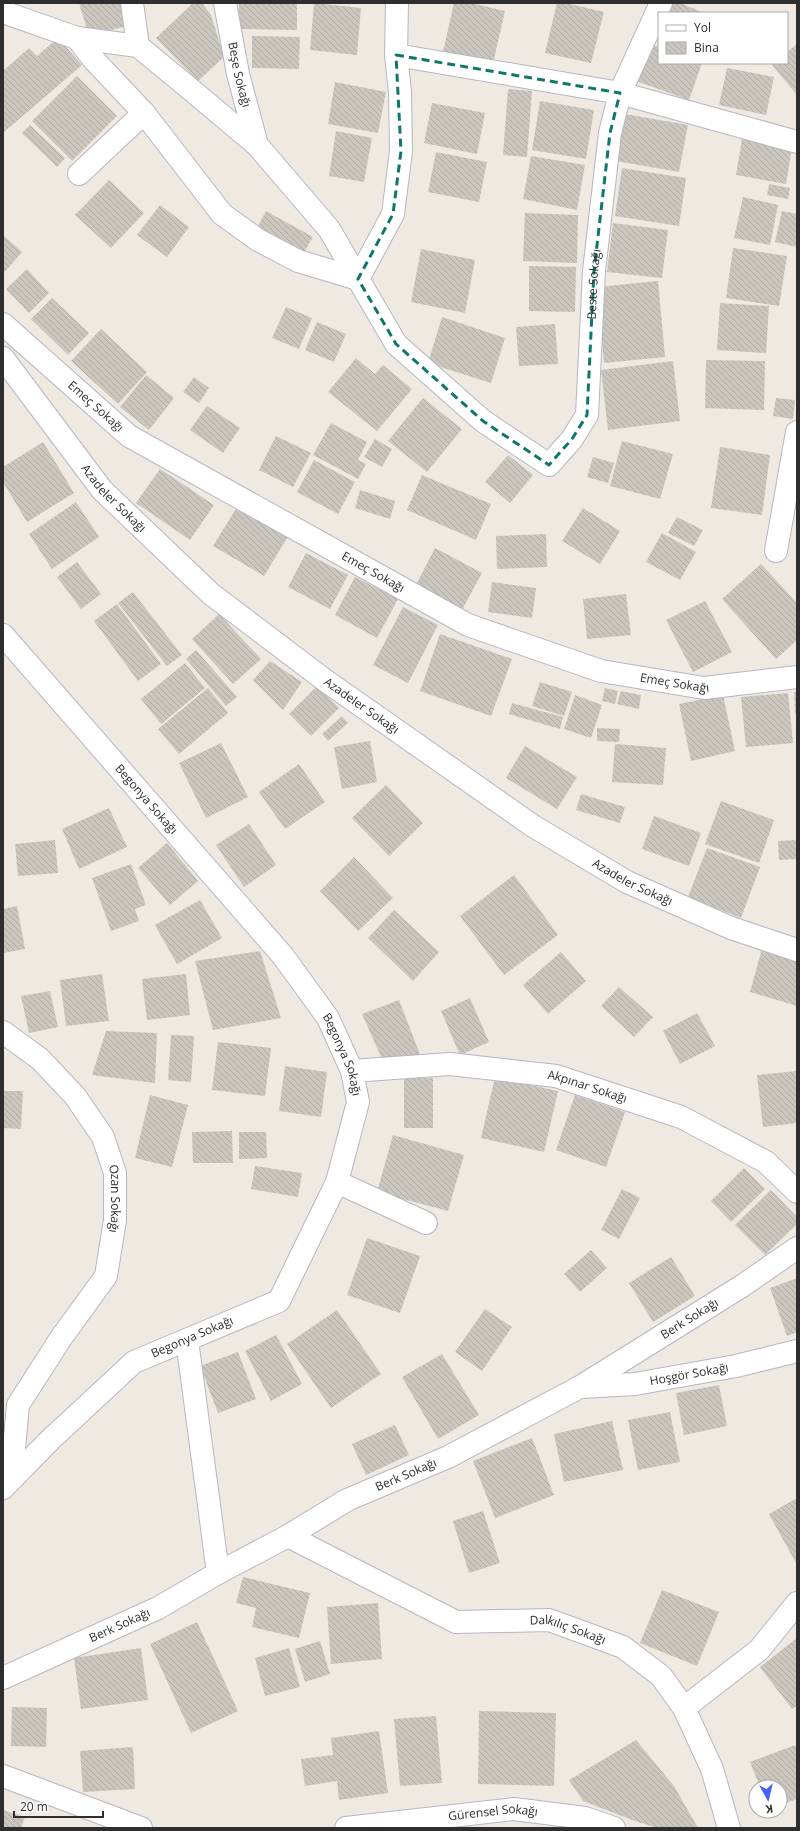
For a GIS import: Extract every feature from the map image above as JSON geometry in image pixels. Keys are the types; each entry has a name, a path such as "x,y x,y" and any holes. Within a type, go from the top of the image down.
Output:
{"street":[{"path":"132,3 138,46"},
{"name":"Beşe Sokağı","path":"225,3 238,74 258,145"},
{"path":"358,279 393,214 401,151 400,92 396,55 397,3"},
{"name":"Beste Sokağı","path":"358,279 396,344 483,421 549,465 572,439 587,415 594,271 610,132 620,93 661,3"},
{"path":"3,12 77,38 138,46 258,145 328,228 358,279"},
{"path":"77,38 94,60 144,113 222,214 258,240 298,261 358,279"},
{"path":"396,55 620,93 797,142"},
{"path":"79,174 144,113"},
{"name":"Emeç Sokağı","path":"3,324 129,436 468,624 601,671 704,688 797,677"},
{"name":"Azadeler Sokağı","path":"3,358 102,490 211,594 326,681 533,826 627,882 731,928 797,950"},
{"path":"776,551 797,432"},
{"name":"Begonya Sokağı","path":"3,635 283,956 328,1018 352,1071 358,1102 337,1182 279,1301 134,1362 50,1440 8,1483"},
{"name":"Ozan Sokağı","path":"3,1032 40,1060 76,1096 103,1137 115,1173 115,1220 106,1276 61,1338 18,1405 14,1448 8,1483"},
{"name":"Akpınar Sokağı","path":"352,1071 450,1064 556,1076 681,1117 766,1162 797,1192"},
{"path":"337,1182 426,1223"},
{"name":"Berk Sokağı","path":"3,1678 158,1608 218,1573 288,1536 347,1500 448,1457 580,1387 742,1286 797,1248"},
{"path":"187,1340 218,1573"},
{"name":"Hoşgör Sokağı","path":"580,1387 635,1384 736,1366 797,1351"},
{"name":"Dalkılıç Sokağı","path":"288,1536 456,1622 549,1620 624,1648 661,1676 684,1708 712,1769 728,1828"},
{"path":"684,1708 759,1650 797,1603"},
{"path":"3,1776 141,1828"},
{"name":"Gürensel Sokağı","path":"346,1828 514,1809 585,1818 614,1828"}],"highlighted area":[{"path":"396,55 620,93 610,133 594,271 587,415 572,439 549,465 483,421 396,344 358,279 393,214 401,151"}],"building":[{"path":"79,3 124,3 130,25 89,36"},
{"path":"193,3 202,3 211,15 224,57 198,81 156,38"},
{"path":"239,3 297,3 297,30 239,29"},
{"path":"314,3 361,8 357,55 310,50"},
{"path":"454,3 471,3 505,11 493,63 443,52"},
{"path":"557,3 566,3 604,12 591,63 545,53"},
{"path":"668,3 680,3 702,12 664,12"},
{"path":"252,36 300,37 299,69 252,68"},
{"path":"58,38 82,65 3,133 3,71 29,48 37,56"},
{"path":"650,44 658,47 658,64 702,64 689,100 636,81"},
{"path":"797,44 797,95 772,65 788,64 788,51"},
{"path":"727,68 774,77 766,115 719,105"},
{"path":"77,76 117,116 72,161 32,121"},
{"path":"335,82 386,92 378,133 328,124"},
{"path":"508,89 532,91 527,157 503,155"},
{"path":"540,101 594,110 586,159 532,150"},
{"path":"432,103 485,113 477,154 424,143"},
{"path":"625,114 688,125 679,172 616,161"},
{"path":"30,125 65,158 57,167 22,133"},
{"path":"336,131 372,138 364,182 329,176"},
{"path":"742,139 792,148 786,184 736,175"},
{"path":"436,152 487,162 479,202 428,192"},
{"path":"531,156 585,165 577,210 523,199"},
{"path":"622,168 686,178 679,226 615,216"},
{"path":"109,180 144,213 111,248 75,215"},
{"path":"769,184 790,188 788,199 767,195"},
{"path":"743,197 778,205 770,245 734,238"},
{"path":"160,205 189,227 167,257 137,235"},
{"path":"266,211 313,237 303,254 257,228"},
{"path":"782,211 797,214 797,247 775,242"},
{"path":"525,213 578,215 577,263 523,261"},
{"path":"613,223 668,230 662,278 607,272"},
{"path":"3,235 22,252 3,274"},
{"path":"733,248 787,256 779,306 726,298"},
{"path":"421,249 475,260 465,313 411,302"},
{"path":"529,266 576,267 575,312 529,311"},
{"path":"27,269 49,293 29,313 6,289"},
{"path":"658,281 665,357 604,363 597,287"},
{"path":"52,298 89,333 68,355 31,319"},
{"path":"720,303 769,306 766,353 717,350"},
{"path":"286,307 312,318 299,349 272,338"},
{"path":"442,317 505,338 491,383 428,363"},
{"path":"317,322 346,334 334,362 305,350"},
{"path":"555,324 558,364 519,366 516,327"},
{"path":"101,329 147,372 118,404 71,361"},
{"path":"356,358 375,374 383,365 412,389 377,431 328,392"},
{"path":"706,360 765,361 764,410 705,408"},
{"path":"673,361 680,421 608,430 601,370"},
{"path":"146,375 174,398 149,430 120,407"},
{"path":"194,377 209,388 199,403 183,392"},
{"path":"423,398 462,429 427,472 388,441"},
{"path":"776,398 795,400 793,419 773,416"},
{"path":"207,406 240,428 223,453 190,430"},
{"path":"331,423 367,442 358,460 366,464 358,479 313,455"},
{"path":"276,436 311,453 293,487 259,470"},
{"path":"375,439 392,449 382,467 364,457"},
{"path":"622,441 673,454 660,499 610,486"},
{"path":"43,442 74,493 27,522 3,482 3,467"},
{"path":"720,447 770,455 762,515 711,508"},
{"path":"508,455 533,475 510,503 485,482"},
{"path":"593,457 614,463 608,483 587,477"},
{"path":"314,460 355,482 338,514 297,492"},
{"path":"160,469 214,505 190,540 136,503"},
{"path":"422,475 491,504 476,540 407,510"},
{"path":"360,490 395,501 390,519 355,508"},
{"path":"76,502 99,537 52,569 29,534"},
{"path":"237,507 287,538 264,576 213,546"},
{"path":"583,508 620,531 600,564 562,541"},
{"path":"677,517 703,530 694,546 668,533"},
{"path":"662,533 696,552 680,580 646,562"},
{"path":"546,534 547,567 497,569 496,536"},
{"path":"435,548 482,573 462,610 416,585"},
{"path":"306,553 348,575 330,609 288,587"},
{"path":"77,562 101,594 81,609 57,577"},
{"path":"761,564 797,603 797,640 776,659 722,599"},
{"path":"355,577 398,599 377,638 335,615"},
{"path":"492,582 536,588 532,618 488,612"},
{"path":"133,592 182,655 167,666 118,603"},
{"path":"626,594 631,635 587,639 583,599"},
{"path":"705,601 732,652 693,672 666,620"},
{"path":"117,604 161,664 138,681 94,621"},
{"path":"403,607 438,625 408,683 373,665"},
{"path":"219,614 261,659 233,684 192,639"},
{"path":"440,634 512,659 491,716 420,691"},
{"path":"196,650 237,697 226,706 186,659"},
{"path":"270,661 302,682 283,710 253,680"},
{"path":"185,663 205,688 161,724 141,699"},
{"path":"540,682 572,692 564,716 532,706"},
{"path":"317,686 339,708 311,736 289,714"},
{"path":"208,688 228,713 179,754 158,729"},
{"path":"605,688 618,691 615,704 602,701"},
{"path":"621,691 641,695 639,709 617,704"},
{"path":"794,692 797,692 797,713 795,714"},
{"path":"788,693 793,743 746,747 741,697"},
{"path":"575,695 602,705 591,738 564,729"},
{"path":"723,695 735,751 691,761 679,704"},
{"path":"512,703 563,717 560,729 509,714"},
{"path":"342,716 348,723 328,741 322,734"},
{"path":"597,728 620,729 619,742 597,741"},
{"path":"370,741 377,782 342,789 334,747"},
{"path":"221,743 248,797 206,818 179,763"},
{"path":"615,744 666,748 663,785 612,782"},
{"path":"525,746 577,777 557,809 506,778"},
{"path":"299,764 325,802 285,829 259,792"},
{"path":"386,785 423,823 389,856 352,818"},
{"path":"581,794 625,807 620,823 576,810"},
{"path":"721,801 774,820 759,863 705,844"},
{"path":"109,808 127,847 79,869 62,829"},
{"path":"654,816 701,833 689,866 642,849"},
{"path":"249,824 276,865 244,887 216,845"},
{"path":"55,840 58,873 18,876 15,844"},
{"path":"797,840 797,859 779,860 778,841"},
{"path":"167,843 198,881 170,905 138,868"},
{"path":"707,848 760,867 741,918 688,897"},
{"path":"354,857 393,898 358,931 320,891"},
{"path":"131,864 146,905 135,909 139,921 111,931 92,878"},
{"path":"514,875 558,935 504,975 460,916"},
{"path":"200,900 222,938 177,964 155,925"},
{"path":"17,906 25,949 3,953 3,909"},
{"path":"394,910 439,952 413,981 368,938"},
{"path":"763,945 797,956 797,1006 750,992"},
{"path":"260,951 281,1018 213,1030 195,961"},
{"path":"561,952 586,981 548,1014 523,985"},
{"path":"102,974 109,1021 66,1026 60,980"},
{"path":"186,974 190,1015 147,1020 142,979"},
{"path":"619,987 653,1017 634,1037 601,1006"},
{"path":"50,991 58,1027 29,1033 21,996"},
{"path":"470,998 489,1042 460,1055 441,1011"},
{"path":"399,1000 421,1057 382,1059 362,1014"},
{"path":"697,1013 715,1046 680,1064 663,1031"},
{"path":"106,1031 157,1033 155,1083 92,1075"},
{"path":"171,1035 194,1036 191,1082 168,1080"},
{"path":"218,1042 271,1048 265,1096 212,1090"},
{"path":"285,1066 327,1072 321,1117 279,1111"},
{"path":"797,1071 797,1123 763,1127 757,1075"},
{"path":"495,1077 558,1091 544,1152 481,1138"},
{"path":"404,1078 433,1078 433,1128 404,1128"},
{"path":"3,1091 23,1091 21,1129 3,1128"},
{"path":"150,1095 188,1105 172,1167 135,1158"},
{"path":"575,1095 625,1112 606,1167 556,1150"},
{"path":"232,1131 233,1163 193,1163 192,1132"},
{"path":"239,1132 266,1132 267,1158 239,1159"},
{"path":"393,1135 464,1155 448,1211 377,1192"},
{"path":"255,1166 302,1173 298,1197 251,1189"},
{"path":"744,1168 765,1189 731,1222 711,1201"},
{"path":"622,1189 640,1198 619,1239 601,1230"},
{"path":"771,1190 797,1217 797,1224 765,1255 735,1225"},
{"path":"367,1238 420,1256 400,1313 347,1295"},
{"path":"591,1250 607,1268 580,1292 564,1274"},
{"path":"671,1257 695,1296 653,1322 629,1283"},
{"path":"797,1278 797,1332 787,1336 770,1288"},
{"path":"485,1309 512,1327 482,1371 455,1352"},
{"path":"337,1310 381,1374 331,1408 287,1344"},
{"path":"276,1335 302,1384 271,1401 245,1351"},
{"path":"238,1352 256,1399 218,1413 200,1366"},
{"path":"442,1354 479,1415 438,1439 402,1377"},
{"path":"719,1385 727,1426 684,1435 676,1393"},
{"path":"670,1412 680,1462 638,1470 628,1420"},
{"path":"612,1421 623,1470 564,1482 554,1434"},
{"path":"395,1425 409,1455 366,1475 352,1444"},
{"path":"532,1438 554,1495 495,1518 473,1461"},
{"path":"797,1498 797,1565 769,1514"},
{"path":"483,1511 500,1563 469,1573 453,1521"},
{"path":"243,1577 310,1593 299,1638 252,1627 256,1608 236,1603"},
{"path":"662,1590 719,1612 697,1666 640,1643"},
{"path":"378,1603 382,1659 331,1664 327,1607"},
{"path":"197,1622 238,1711 191,1733 150,1644"},
{"path":"797,1638 797,1706 792,1709 760,1667"},
{"path":"320,1641 330,1674 305,1682 295,1649"},
{"path":"141,1648 148,1700 81,1709 74,1658"},
{"path":"289,1648 300,1687 265,1696 255,1658"},
{"path":"12,1707 47,1708 46,1747 11,1746"},
{"path":"479,1711 556,1713 554,1786 478,1784"},
{"path":"436,1716 442,1783 400,1786 394,1719"},
{"path":"379,1731 388,1793 339,1800 337,1781 305,1786 301,1759 333,1755 331,1738"},
{"path":"636,1740 674,1786 698,1828 657,1828 583,1801 569,1780"},
{"path":"795,1745 797,1749 797,1799 788,1802 788,1779 757,1779 750,1762"},
{"path":"133,1747 135,1789 83,1792 80,1751"},
{"path":"3,1810 25,1817 21,1828 3,1828"}]}
